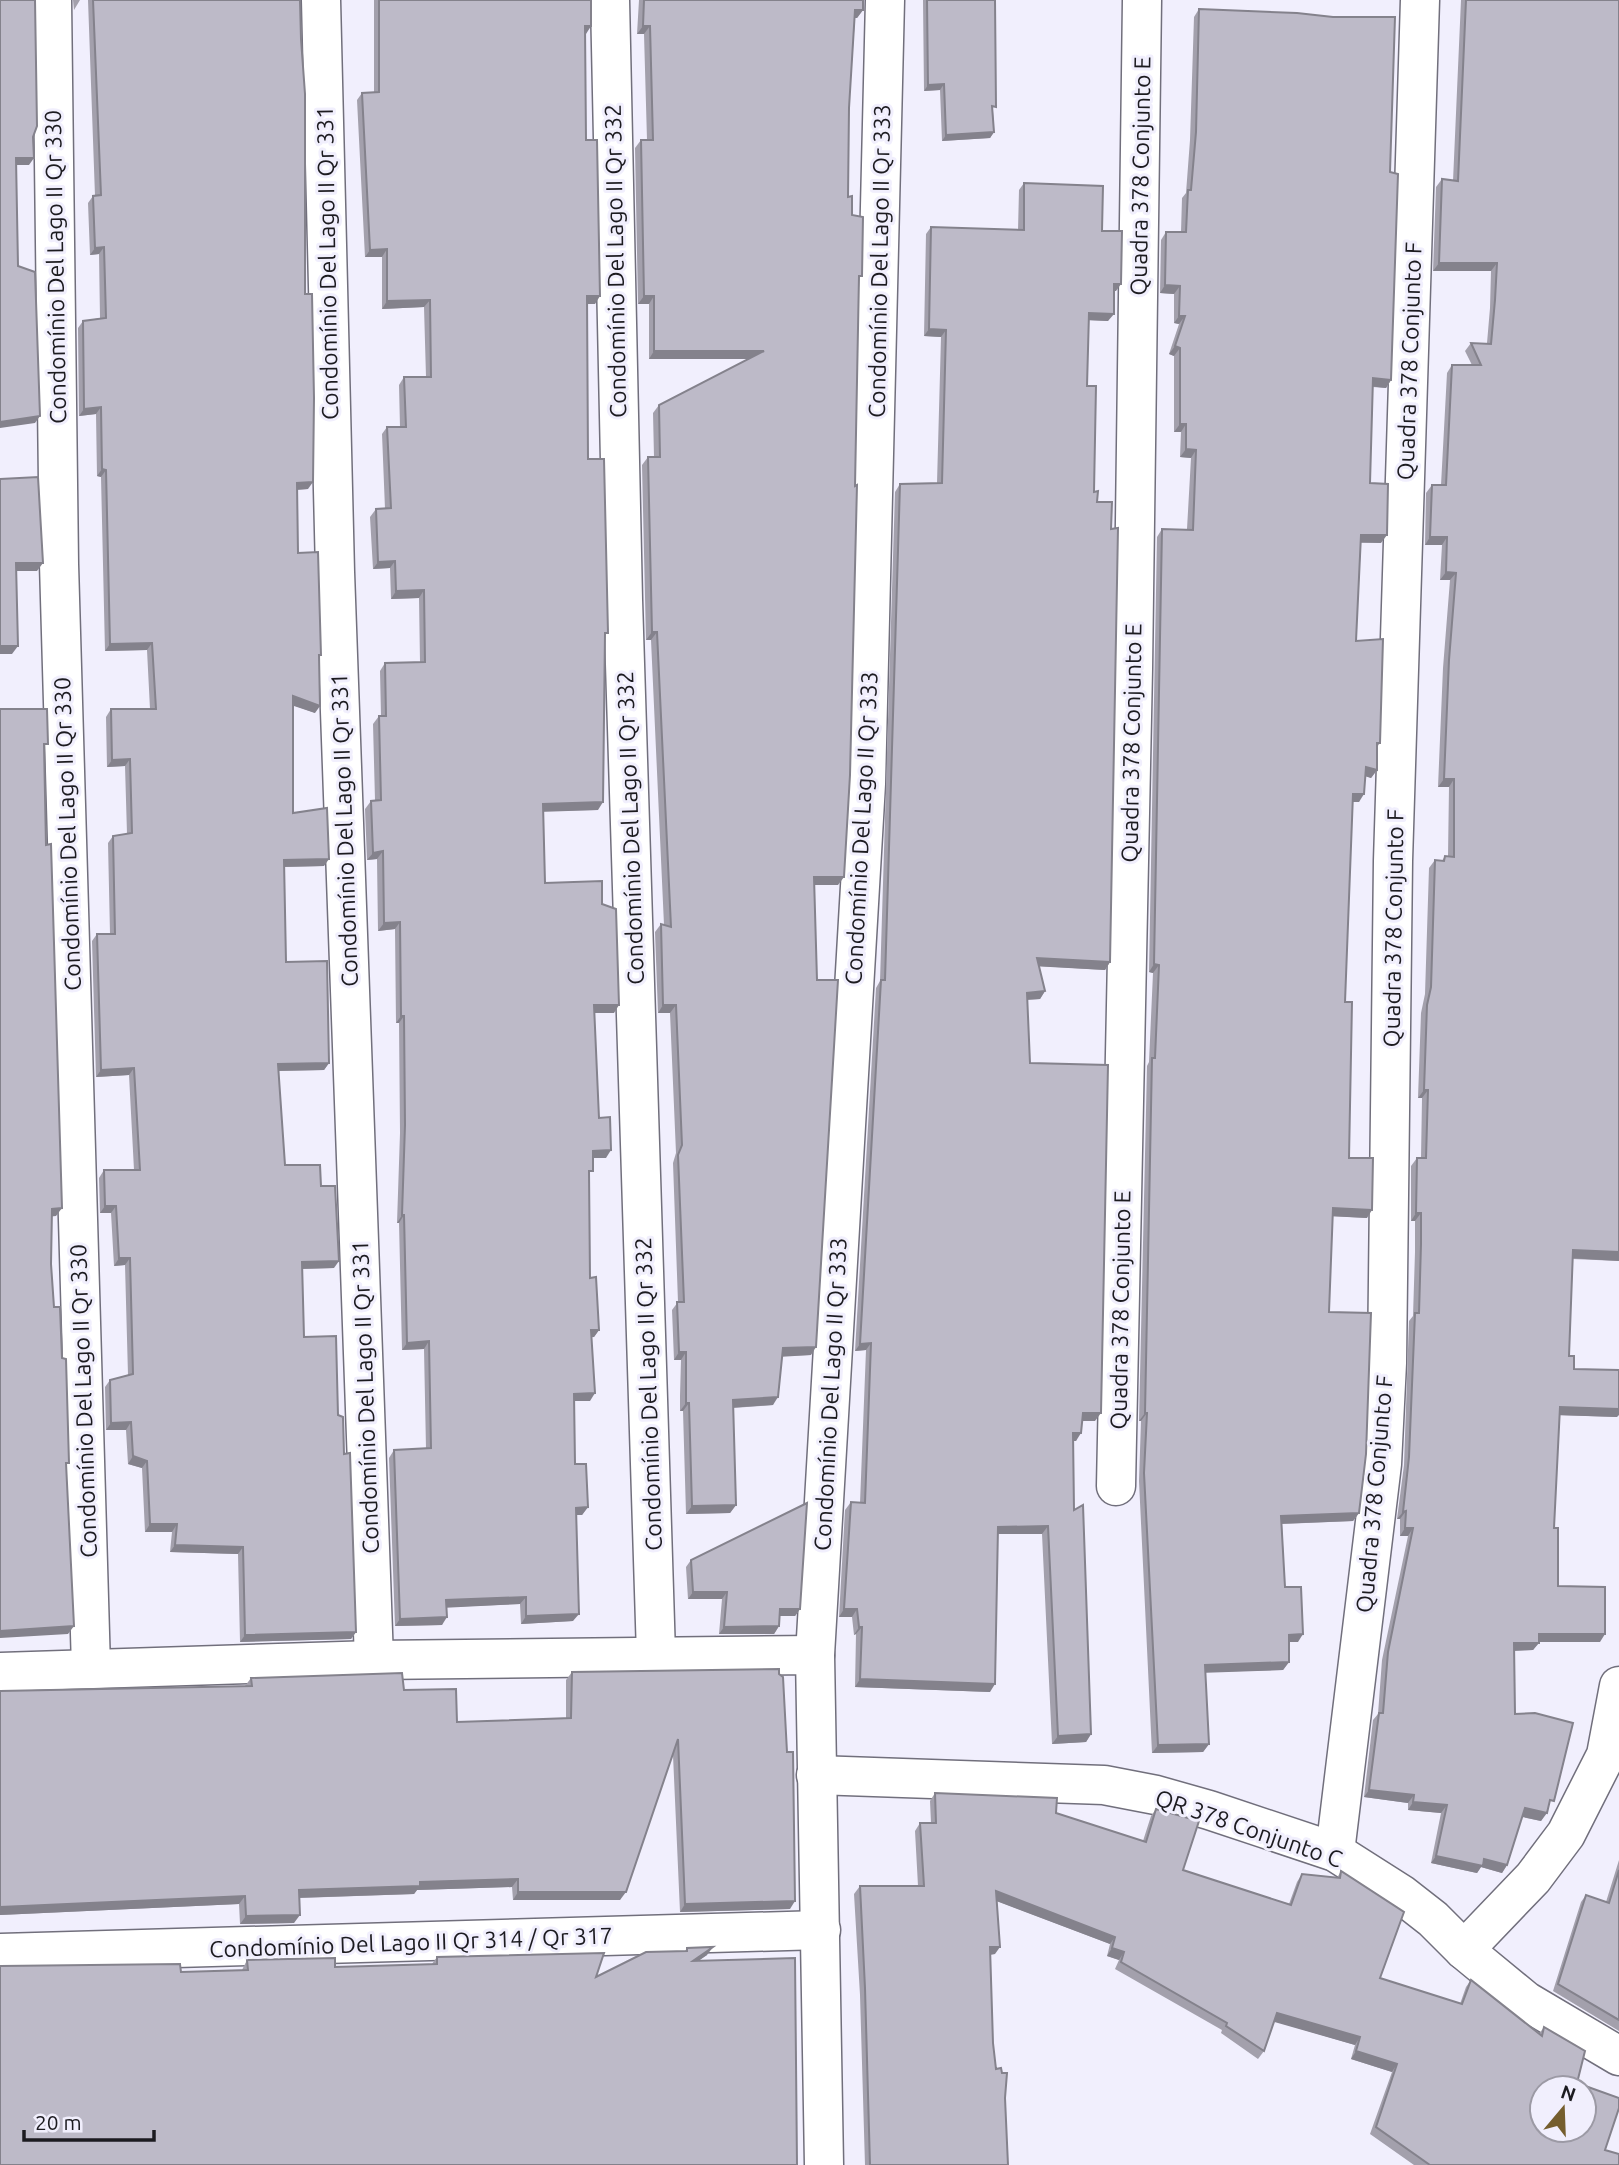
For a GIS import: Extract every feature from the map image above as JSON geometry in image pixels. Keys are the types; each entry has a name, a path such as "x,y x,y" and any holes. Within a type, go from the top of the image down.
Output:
{"street":[{"name":"Condomínio Del Lago II Qr 330","path":"52,0 59,564 91,1668"},
{"name":"Condomínio Del Lago II Qr 331","path":"321,0 335,572 374,1660"},
{"name":"Condomínio Del Lago II Qr 332","path":"610,0 623,600 656,1655"},
{"name":"Condomínio Del Lago II Qr 333","path":"824,2165 815,1655 866,783 885,0"},
{"name":"Quadra 378 Conjunto E","path":"1116,1486 1133,655 1142,0"},
{"name":"Quadra 378 Conjunto F","path":"1335,1852 1382,1464 1387,1363 1393,861 1420,0"},
{"path":"0,1672 374,1660 815,1655"},
{"path":"1464,1950 1541,1867 1566,1833 1612,1756 1619,1686"},
{"name":"QR 378 Conjunto C","path":"816,1774 1104,1785 1156,1795 1209,1810 1335,1852 1401,1894 1526,2001 1619,2056"},
{"name":"Condomínio Del Lago II Qr 314 / Qr 317","path":"0,1953 821,1930"}],"building":[{"path":"0,0 35,0 37,126 33,137 34,158 16,158 18,266 35,272 40,416 0,422"},
{"path":"93,0 300,0 305,94 305,294 312,294 314,398 313,482 297,483 298,553 318,552 321,655 320,706 293,696 293,813 327,808 329,859 284,860 286,962 327,961 329,1063 278,1064 285,1165 320,1165 321,1186 335,1186 339,1261 302,1262 304,1337 336,1336 338,1415 343,1417 344,1454 350,1453 356,1632 245,1635 243,1547 175,1545 177,1524 150,1524 147,1461 133,1456 131,1422 111,1423 110,1380 133,1374 130,1258 119,1258 116,1206 105,1206 104,1170 140,1170 134,1068 101,1070 97,934 115,934 113,836 132,833 130,759 112,760 111,709 156,709 152,643 110,644 106,470 102,469 101,407 84,409 83,321 106,318 104,247 95,248 93,196 101,195"},
{"path":"379,0 591,0 591,26 585,26 586,140 597,140 600,296 587,296 588,459 604,459 608,633 605,633 603,802 543,804 545,883 602,881 602,904 616,909 619,1005 594,1005 599,1118 610,1117 611,1150 593,1151 593,1171 589,1171 590,1278 596,1277 599,1330 591,1330 595,1393 574,1394 575,1464 586,1464 588,1507 576,1508 579,1614 526,1616 526,1597 446,1600 447,1617 400,1619 394,1450 431,1448 429,1341 407,1343 402,1215 405,1125 400,922 384,923 383,851 373,853 371,801 381,800 379,716 386,716 385,663 425,662 424,590 396,591 395,561 378,562 376,509 391,508 387,427 406,427 404,377 431,377 430,300 387,301 387,249 370,250 362,93 379,92"},
{"path":"644,0 863,0 863,10 855,10 849,108 848,197 852,196 852,215 863,217 862,276 859,276 850,775 844,877 814,877 817,980 838,980 816,1347 783,1348 778,1397 733,1400 736,1505 692,1506 686,1352 679,1352 677,1302 684,1302 678,1155 682,1145 676,1005 663,1005 661,924 671,927 657,632 652,632 648,457 660,457 659,405 764,351 654,351 654,296 644,296 641,140 653,140 650,26 643,26"},
{"path":"927,0 995,0 996,107 992,106 994,132 946,135 944,84 928,85"},
{"path":"1466,0 1619,0 1619,1252 1573,1250 1569,1356 1574,1356 1574,1369 1619,1370 1619,1409 1560,1407 1554,1528 1558,1528 1558,1586 1605,1587 1605,1634 1539,1634 1539,1643 1514,1643 1515,1714 1535,1713 1573,1723 1554,1801 1550,1800 1547,1813 1525,1808 1507,1865 1484,1859 1483,1866 1436,1856 1447,1805 1413,1802 1414,1795 1369,1790 1379,1713 1383,1713 1388,1652 1413,1528 1405,1528 1406,1511 1403,1512 1409,1457 1415,1313 1419,1313 1421,1213 1416,1213 1417,1158 1426,1158 1428,1090 1424,1090 1435,860 1444,861 1445,856 1454,857 1454,779 1444,779 1456,573 1446,572 1447,537 1430,537 1432,485 1446,485 1452,365 1481,365 1471,343 1491,344 1495,300 1497,263 1439,263 1442,179 1458,181"},
{"path":"1199,9 1333,17 1395,17 1390,172 1398,174 1391,380 1373,378 1370,483 1388,484 1387,535 1361,535 1356,641 1383,639 1380,743 1377,743 1377,770 1366,767 1364,794 1353,794 1345,1002 1352,1002 1349,1158 1373,1158 1372,1210 1333,1208 1329,1312 1371,1313 1366,1454 1359,1513 1281,1516 1285,1587 1301,1587 1303,1634 1289,1635 1289,1662 1205,1665 1209,1744 1158,1745 1144,1473 1152,1058 1155,1058 1159,965 1154,964 1162,529 1193,530 1196,450 1186,449 1186,424 1180,424 1180,348 1175,346 1185,316 1179,316 1180,286 1165,285 1166,232 1186,232 1188,190 1191,190 1196,132"},
{"path":"1024,183 1103,186 1102,231 1122,231 1121,284 1114,284 1114,314 1089,313 1087,386 1096,386 1094,492 1098,491 1097,502 1112,502 1111,529 1118,528 1110,962 1037,958 1045,991 1027,993 1030,1063 1108,1065 1101,1413 1083,1413 1081,1433 1073,1433 1074,1510 1083,1505 1091,1734 1058,1736 1048,1526 998,1527 995,1684 860,1679 862,1627 859,1627 857,1609 844,1609 851,1502 865,1503 871,1343 860,1344 881,980 885,980 900,484 942,483 946,330 929,329 931,227 1024,230"},
{"path":"38,477 43,563 16,563 18,646 0,646 0,479"},
{"path":"0,709 47,709 48,744 44,744 46,845 51,844 62,1208 52,1209 51,1264 54,1307 60,1307 62,1358 66,1359 69,1463 66,1463 74,1626 0,1631"},
{"path":"807,1503 800,1609 780,1609 779,1626 724,1627 727,1592 693,1592 691,1560"},
{"path":"779,1669 779,1674 783,1677 787,1752 793,1752 795,1901 685,1904 678,1739 626,1892 518,1892 518,1879 299,1890 300,1915 246,1916 245,1896 0,1907 0,1691 252,1686 251,1678 402,1673 404,1690 456,1689 457,1722 571,1718 572,1672"},
{"path":"935,1793 1057,1798 1056,1813 1146,1842 1156,1809 1199,1821 1183,1870 1291,1905 1302,1874 1340,1878 1341,1871 1404,1912 1380,1978 1462,2004 1471,1980 1542,2036 1544,2027 1585,2051 1579,2074 1528,2074 1528,2144 1598,2144 1598,2090 1619,2098 1619,2108 1605,2150 1619,2154 1619,2165 1430,2165 1376,2127 1397,2064 1356,2051 1360,2037 1277,2013 1264,2051 1226,2026 1227,2023 1121,1962 1124,1952 1112,1948 1115,1937 996,1891 1000,1947 990,1947 993,2043 996,2069 1001,2068 1002,2073 1007,2073 1005,2098 1008,2165 870,2165 860,1886 924,1886 920,1823 936,1823"},
{"path":"1619,1870 1619,2020 1558,1984 1586,1895 1609,1903"},
{"path":"713,1947 693,1961 795,1958 797,2165 0,2165 0,1966 180,1964 181,1972 248,1970 247,1960 335,1958 335,1967 437,1964 437,1957 604,1953 596,1977 646,1952"}]}
